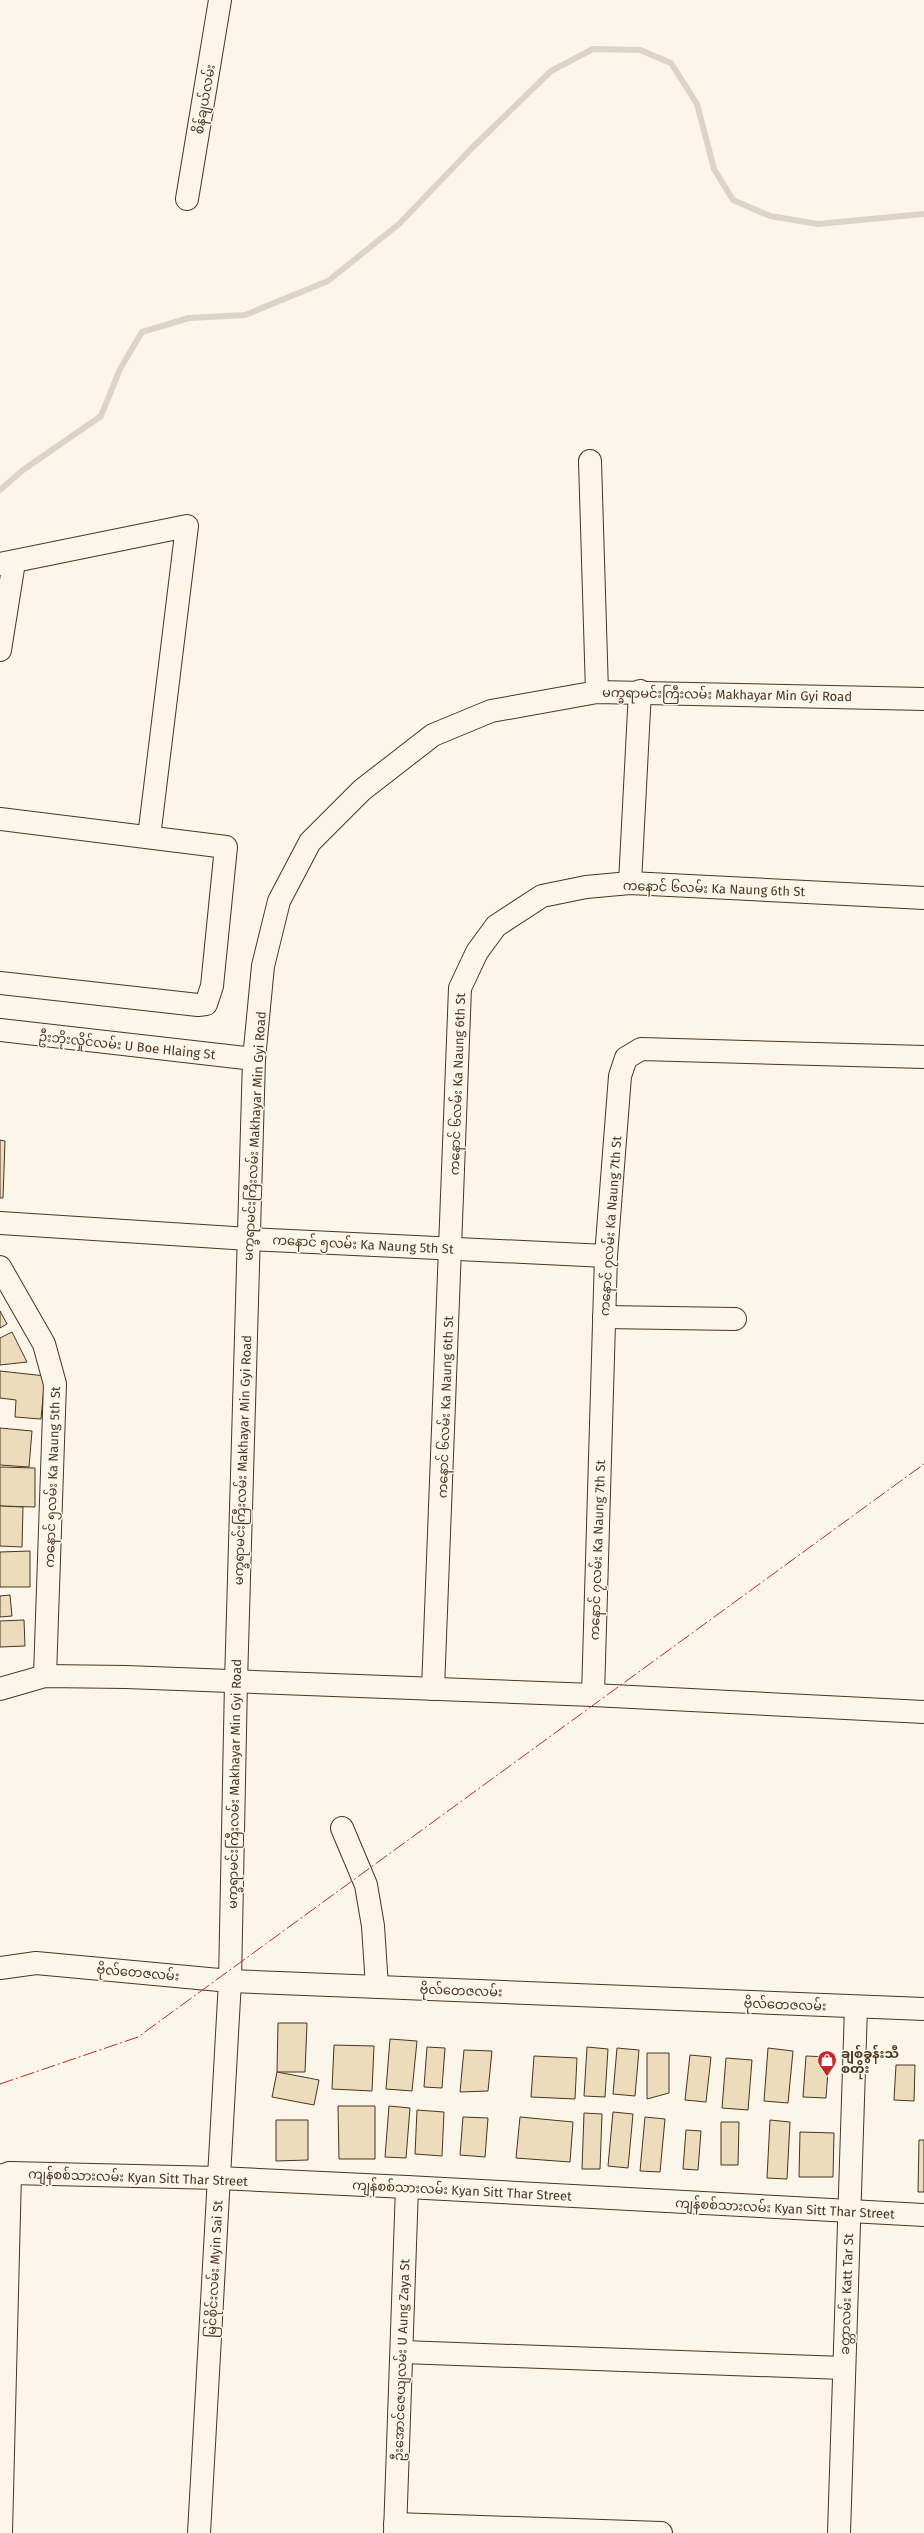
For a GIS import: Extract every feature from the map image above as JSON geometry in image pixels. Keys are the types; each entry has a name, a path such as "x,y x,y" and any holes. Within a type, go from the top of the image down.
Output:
{"street":[{"name":"စိန်ချယ်လမ်း","path":"187,199 220,0"},
{"path":"590,461 597,692"},
{"path":"0,650 7,563 188,526 149,837"},
{"path":"630,883 640,691"},
{"name":"မက္ခရာမင်းကြီးလမ်း Makhayar Min Gyi Road","path":"230,1981 236,1682 254,1059 263,966 279,900 310,842 362,790 433,735 491,710 597,692 640,691 924,698"},
{"path":"0,819 226,847 212,986 206,1004 198,1005 0,983"},
{"name":"ကနောင် ၆လမ်း Ka Naung 6th St","path":"433,1689 460,988 476,952 496,926 542,896 586,887 630,883 924,898"},
{"name":"ဦးဘိုးလှိုင်လမ်း U Boe Hlaing St","path":"0,1030 254,1059"},
{"name":"ကနောင် ၇လမ်း Ka Naung 7th St","path":"593,1695 606,1256 620,1076 626,1058 641,1049 924,1056"},
{"name":"ကနောင် ၅လမ်း Ka Naung 5th St","path":"0,1223 249,1239 606,1256"},
{"name":"ကနောင် ၅လမ်း Ka Naung 5th St","path":"0,1267 44,1344 55,1384 45,1676"},
{"path":"604,1317 735,1319"},
{"path":"0,1689 45,1676 126,1676 236,1682 593,1695 924,1712"},
{"path":"342,1828 366,1885 373,1926 377,1987"},
{"name":"ဗိုလ်တေဇလမ်း","path":"0,1968 36,1963 230,1981 924,2009"},
{"name":"မြင်စိုင်းလမ်း Myin Sai St","path":"199,2533 230,1981"},
{"name":"ခတ္တာလမ်း Katt Tar St","path":"839,2533 843,2368 856,2006"},
{"path":"1,2533 5,2174"},
{"name":"ကျန်စစ်သားလမ်း Kyan Sitt Thar Street","path":"5,2174 219,2178 924,2215"},
{"name":"ဦးအောင်ဇေယျလမ်း U Aung Zaya St","path":"395,2528 407,2187"},
{"path":"402,2352 843,2368"},
{"path":"395,2528 661,2533"}],"building":[{"path":"0,1140 5,1141 3,1198 0,1198"},
{"path":"0,1311 7,1324 0,1328"},
{"path":"12,1332 27,1362 0,1365 0,1338"},
{"path":"0,1371 45,1376 41,1419 15,1417 16,1400 0,1398"},
{"path":"0,1428 32,1431 29,1467 0,1465"},
{"path":"0,1467 35,1468 35,1507 0,1506"},
{"path":"0,1506 23,1507 22,1547 0,1546"},
{"path":"30,1551 30,1587 0,1587 0,1552"},
{"path":"10,1595 12,1616 0,1617 0,1596"},
{"path":"24,1620 25,1646 0,1647 0,1621"},
{"path":"278,2023 307,2023 305,2072 277,2072"},
{"path":"390,2039 417,2041 412,2091 386,2089"},
{"path":"334,2045 374,2046 372,2091 332,2089"},
{"path":"427,2047 445,2048 442,2088 424,2087"},
{"path":"587,2047 608,2049 605,2097 584,2096"},
{"path":"617,2048 639,2050 635,2096 613,2094"},
{"path":"768,2048 793,2051 788,2103 764,2101"},
{"path":"464,2050 492,2051 488,2091 460,2092"},
{"path":"647,2053 669,2053 669,2093 647,2099"},
{"path":"690,2055 711,2057 706,2102 685,2100"},
{"path":"534,2056 577,2058 575,2099 531,2097"},
{"path":"806,2056 829,2057 826,2098 803,2097"},
{"path":"726,2058 752,2060 748,2110 722,2108"},
{"path":"896,2065 915,2065 914,2101 894,2100"},
{"path":"277,2072 319,2080 314,2105 272,2097"},
{"path":"338,2106 375,2106 375,2159 339,2159"},
{"path":"389,2106 410,2108 406,2158 385,2157"},
{"path":"417,2110 444,2112 442,2156 415,2154"},
{"path":"613,2112 633,2114 628,2168 608,2166"},
{"path":"584,2113 602,2114 600,2169 582,2169"},
{"path":"463,2117 488,2118 485,2157 460,2155"},
{"path":"520,2117 573,2122 570,2162 516,2158"},
{"path":"645,2117 665,2119 660,2172 640,2171"},
{"path":"276,2120 308,2120 308,2160 276,2161"},
{"path":"770,2120 790,2122 787,2179 767,2178"},
{"path":"721,2122 739,2122 738,2165 721,2165"},
{"path":"686,2130 701,2131 698,2170 683,2169"},
{"path":"800,2132 834,2133 833,2177 799,2177"},
{"path":"919,2140 924,2140 924,2192 918,2192"}],"waterway":[{"path":"0,490 23,470 101,416 120,369 142,332 189,318 245,315 328,281 399,224 472,148 551,71 593,49 640,50 671,63 697,104 714,169 733,200 770,216 818,224 924,214"}],"power":[{"path":"0,2084 138,2037 924,1464"}],"place":[{"name":"ချစ်ခွန်းသီ စတိုး","path":"827,2077"}]}
